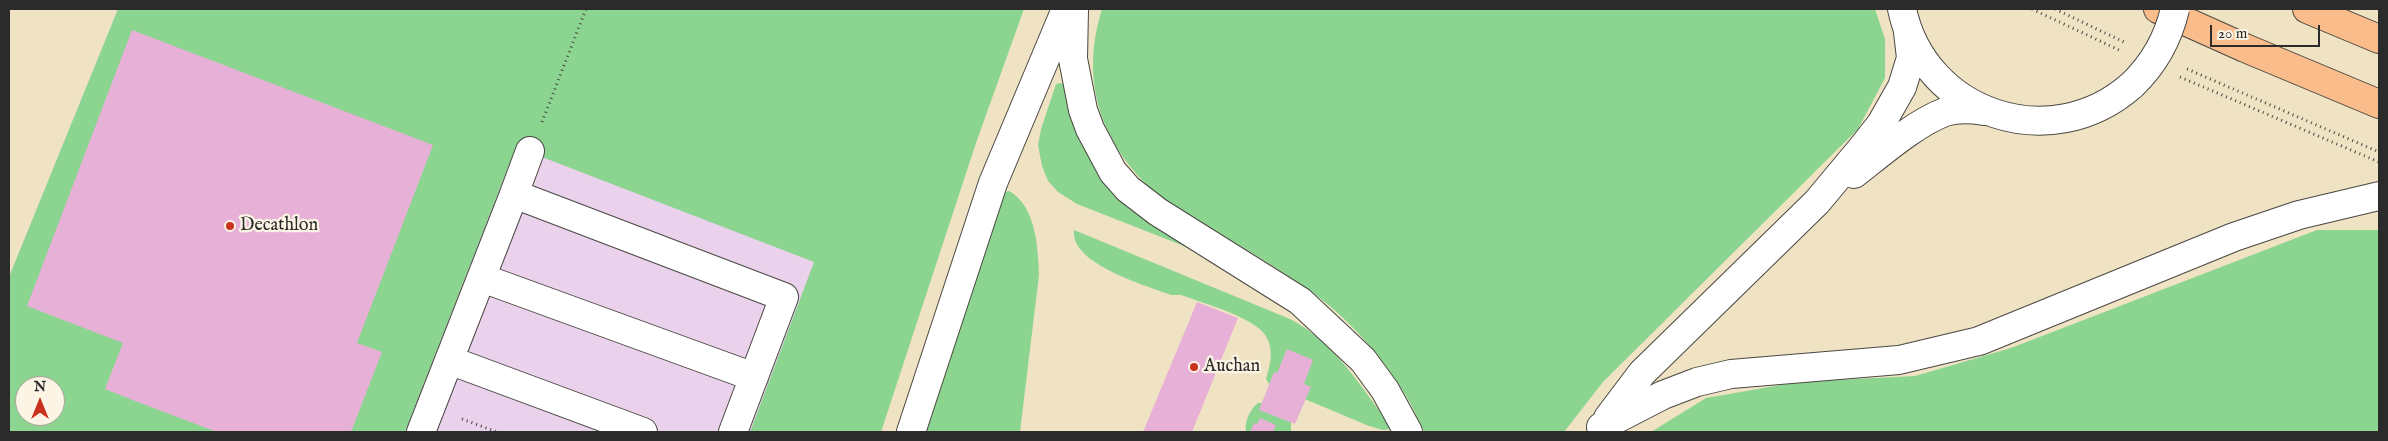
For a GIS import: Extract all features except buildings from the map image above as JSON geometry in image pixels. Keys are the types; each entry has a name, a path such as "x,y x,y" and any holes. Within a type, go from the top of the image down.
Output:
{"main road":[{"path":"2158,9 2379,104"},
{"path":"2308,9 2379,39"}],"lane":[{"path":"911,432 992,183 1066,9"},
{"path":"1074,9 1073,59 1084,110 1090,129 1113,172 1128,189 1158,212 1300,301 1363,360 1386,390 1408,432"},
{"path":"1817,202 1898,141 1935,117 1957,110 1990,112 2024,120 2070,117 2103,105 2132,84 2148,68 2161,48 2175,9"},
{"path":"1905,21 1919,53 1941,81 1959,96 1990,112"},
{"path":"1600,430 1642,373 1817,202 1862,148 1896,99 1910,66 1911,46 1905,21"},
{"path":"421,432 530,151"},
{"path":"514,194 784,297 733,432"},
{"path":"1600,430 1662,395 1697,382 1731,374 1899,360 1979,341 2234,237 2299,215 2379,196"},
{"path":"482,278 754,377"},
{"path":"449,360 643,432"}],"path":[{"path":"530,151 586,9"},
{"path":"2032,9 2124,52"},
{"path":"2054,9 2128,44"},
{"path":"2182,67 2379,152"},
{"path":"2178,76 2379,162"}],"shaded area":[{"path":"118,9 186,9 834,262 770,432 9,432 9,277"}],"green space":[{"path":"118,9 1024,9 976,143 881,432 750,432 814,262 516,147 405,432 9,432 9,277"},
{"path":"1102,9 1875,9 1885,39 1885,78 1858,129 1603,382 1564,432 1424,432 1404,392 1391,373 1362,337 1346,321 1298,282 1158,194 1130,166 1116,146 1105,125 1094,81 1093,57"},
{"path":"1061,83 1065,85 1103,181 1123,204 1152,225 1184,244 1184,246 1077,204 1058,192 1048,181 1042,166 1038,145 1041,129 1056,84"},
{"path":"1009,191 1018,198 1030,217 1034,228 1039,264 1020,432 921,432 1003,193"},
{"path":"1074,230 1290,319 1306,329 1333,352 1357,380 1389,424 1390,429 1383,430 1369,426 1269,384 1266,379 1271,353 1267,338 1262,331 1253,324 1228,312 1181,295 1171,295 1111,272 1084,253 1076,242"},
{"path":"2317,230 2379,230 2379,432 1651,432 1706,398 1798,382 1915,376 2011,348"},
{"path":"1258,403 1264,403 1291,420 1291,432 1246,432 1248,416"}],"place":[{"name":"Decathlon","path":"230,226"},
{"name":"Auchan","path":"1194,367"}]}
